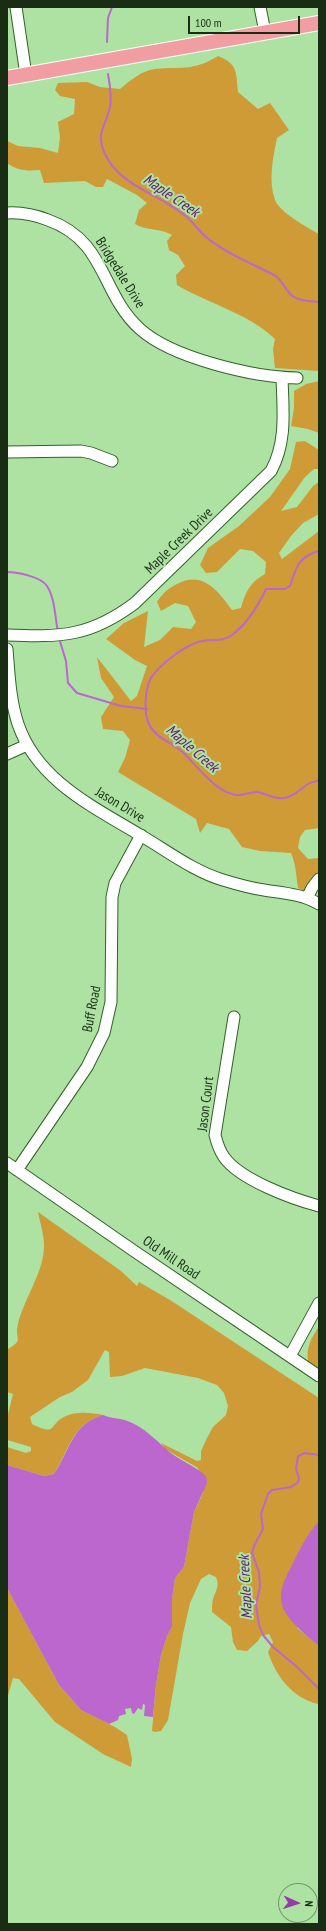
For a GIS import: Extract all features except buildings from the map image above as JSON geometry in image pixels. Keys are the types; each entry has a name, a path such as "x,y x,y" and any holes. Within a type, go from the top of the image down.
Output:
{"main road":[{"path":"7,78 319,22"}],"street":[{"path":"16,7 26,75"},
{"path":"260,7 265,32"},
{"name":"Bridgedale Drive","path":"7,212 24,213 38,217 74,233 92,251 121,307 150,337 162,344 177,351 227,367 282,378 297,378"},
{"name":"Maple Creek Drive","path":"7,635 50,636 80,631 111,619 135,603 271,471 279,455 282,440 282,378"},
{"path":"7,452 81,451 91,452 112,461"},
{"name":"Jason Drive","path":"7,649 12,699 18,723 27,745 55,780 71,793 194,867 220,879 264,890 308,898 319,904"},
{"path":"7,754 27,745"},
{"name":"Buff Road","path":"18,1170 87,1067 104,1034 111,1002 112,897 115,884 141,835"},
{"path":"308,898 312,888 319,879"},
{"name":"Jason Court","path":"234,1017 215,1135 218,1148 231,1165 242,1172 279,1193 319,1206"},
{"name":"Old Mill Road","path":"7,1163 319,1376"},
{"path":"290,1356 319,1303"}],"shaded area":[{"path":"218,56 225,59 233,66 237,79 238,92 258,109 270,103 289,130 277,138 272,169 272,185 275,200 282,210 319,234 319,371 275,368 273,349 275,339 253,322 241,315 189,292 177,285 176,275 185,266 178,255 169,250 167,241 172,235 163,231 144,228 135,224 139,210 147,203 137,195 107,179 103,187 96,187 85,181 44,183 40,170 23,170 15,168 7,163 7,141 18,146 40,148 58,153 60,138 58,122 74,114 75,99 60,96 55,90 58,83 87,82 100,87 120,89 136,76 150,70 194,66"},
{"path":"319,381 319,433 308,429 291,426 294,408 294,391 306,384"},
{"path":"305,441 319,450 319,469 314,469 305,477 281,511 297,507 313,486 319,482 319,514 303,523 291,536 279,553 282,559 319,531 319,828 305,830 300,837 298,848 308,859 319,858 319,874 306,892 298,888 295,865 291,853 260,851 242,847 229,829 207,823 200,833 196,819 118,772 125,758 130,740 123,731 103,729 101,717 114,697 101,678 97,657 131,701 137,696 147,666 135,660 106,639 124,623 148,611 144,647 160,640 173,627 191,629 196,622 188,606 175,603 161,611 157,602 168,590 186,580 195,579 202,581 215,590 232,610 241,608 244,597 249,588 255,581 265,574 266,562 253,551 240,549 217,572 206,573 200,565 208,548 239,526 270,497 290,469 296,442"},
{"path":"38,1212 121,1271 137,1286 139,1282 170,1300 319,1398 319,1521 296,1557 297,1628 319,1646 318,1704 300,1697 286,1685 280,1677 268,1652 273,1642 269,1634 261,1636 258,1641 247,1651 237,1650 233,1642 231,1627 212,1612 213,1601 218,1583 216,1577 209,1574 201,1579 190,1603 168,1720 161,1731 152,1731 156,1685 161,1655 167,1636 172,1627 172,1599 175,1578 184,1567 194,1512 203,1493 198,1468 165,1449 161,1443 197,1461 201,1460 201,1451 207,1438 213,1427 226,1415 228,1406 224,1393 217,1385 198,1378 145,1368 122,1376 110,1377 109,1352 105,1350 88,1380 72,1392 60,1397 30,1417 32,1424 40,1428 49,1429 52,1428 60,1419 70,1414 84,1413 103,1415 93,1419 78,1431 72,1439 54,1474 44,1476 7,1465 7,1447 26,1453 31,1451 31,1447 7,1440 7,1418 13,1394 7,1392 7,1353 8,1349 18,1341 18,1324 24,1305 43,1259 44,1240"},
{"path":"319,1326 319,1368 308,1361 308,1351 310,1343"},
{"path":"103,1415 127,1421 140,1427 169,1452 206,1476 207,1483 194,1512 184,1567 175,1578 172,1599 172,1627 167,1636 161,1655 153,1717 144,1716 145,1705 143,1704 142,1710 138,1708 134,1714 132,1713 131,1708 125,1709 126,1714 119,1716 118,1720 109,1724 81,1710 59,1685 7,1588 7,1465 44,1476 54,1474 78,1431 93,1419"},
{"path":"319,1521 319,1646 301,1631 289,1618 282,1604 281,1593 286,1576 307,1536"},
{"path":"7,1588 59,1685 81,1710 115,1727 127,1735 132,1759 131,1767 103,1754 55,1722 19,1679 13,1678 7,1699"}],"waterway":[{"name":"Maple Creek","path":"107,42 108,18 112,7"},
{"name":"Maple Creek","path":"108,74 111,103 102,130 101,140 102,147 111,165 129,181 183,214 215,244 276,276 290,294 296,298 319,302"},
{"name":"Maple Creek","path":"319,551 302,559 290,586 285,589 266,589 252,614 232,635 222,639 207,640 188,646 171,658 156,672 151,679 146,694 147,720 155,732 185,754 210,781 224,791 235,795 258,792 274,798 284,798 294,794 309,783 319,780"},
{"path":"7,572 23,574 35,578 47,586 53,602 58,632"},
{"path":"59,638 66,661 68,683 77,693 121,706 147,709"},
{"name":"Maple Creek","path":"319,1455 305,1453 298,1456 296,1469 299,1478 298,1482 291,1487 272,1490 268,1494 261,1514 263,1529 252,1553 259,1572 260,1587 256,1605 259,1625 263,1635 273,1647 296,1666 319,1689"}]}
